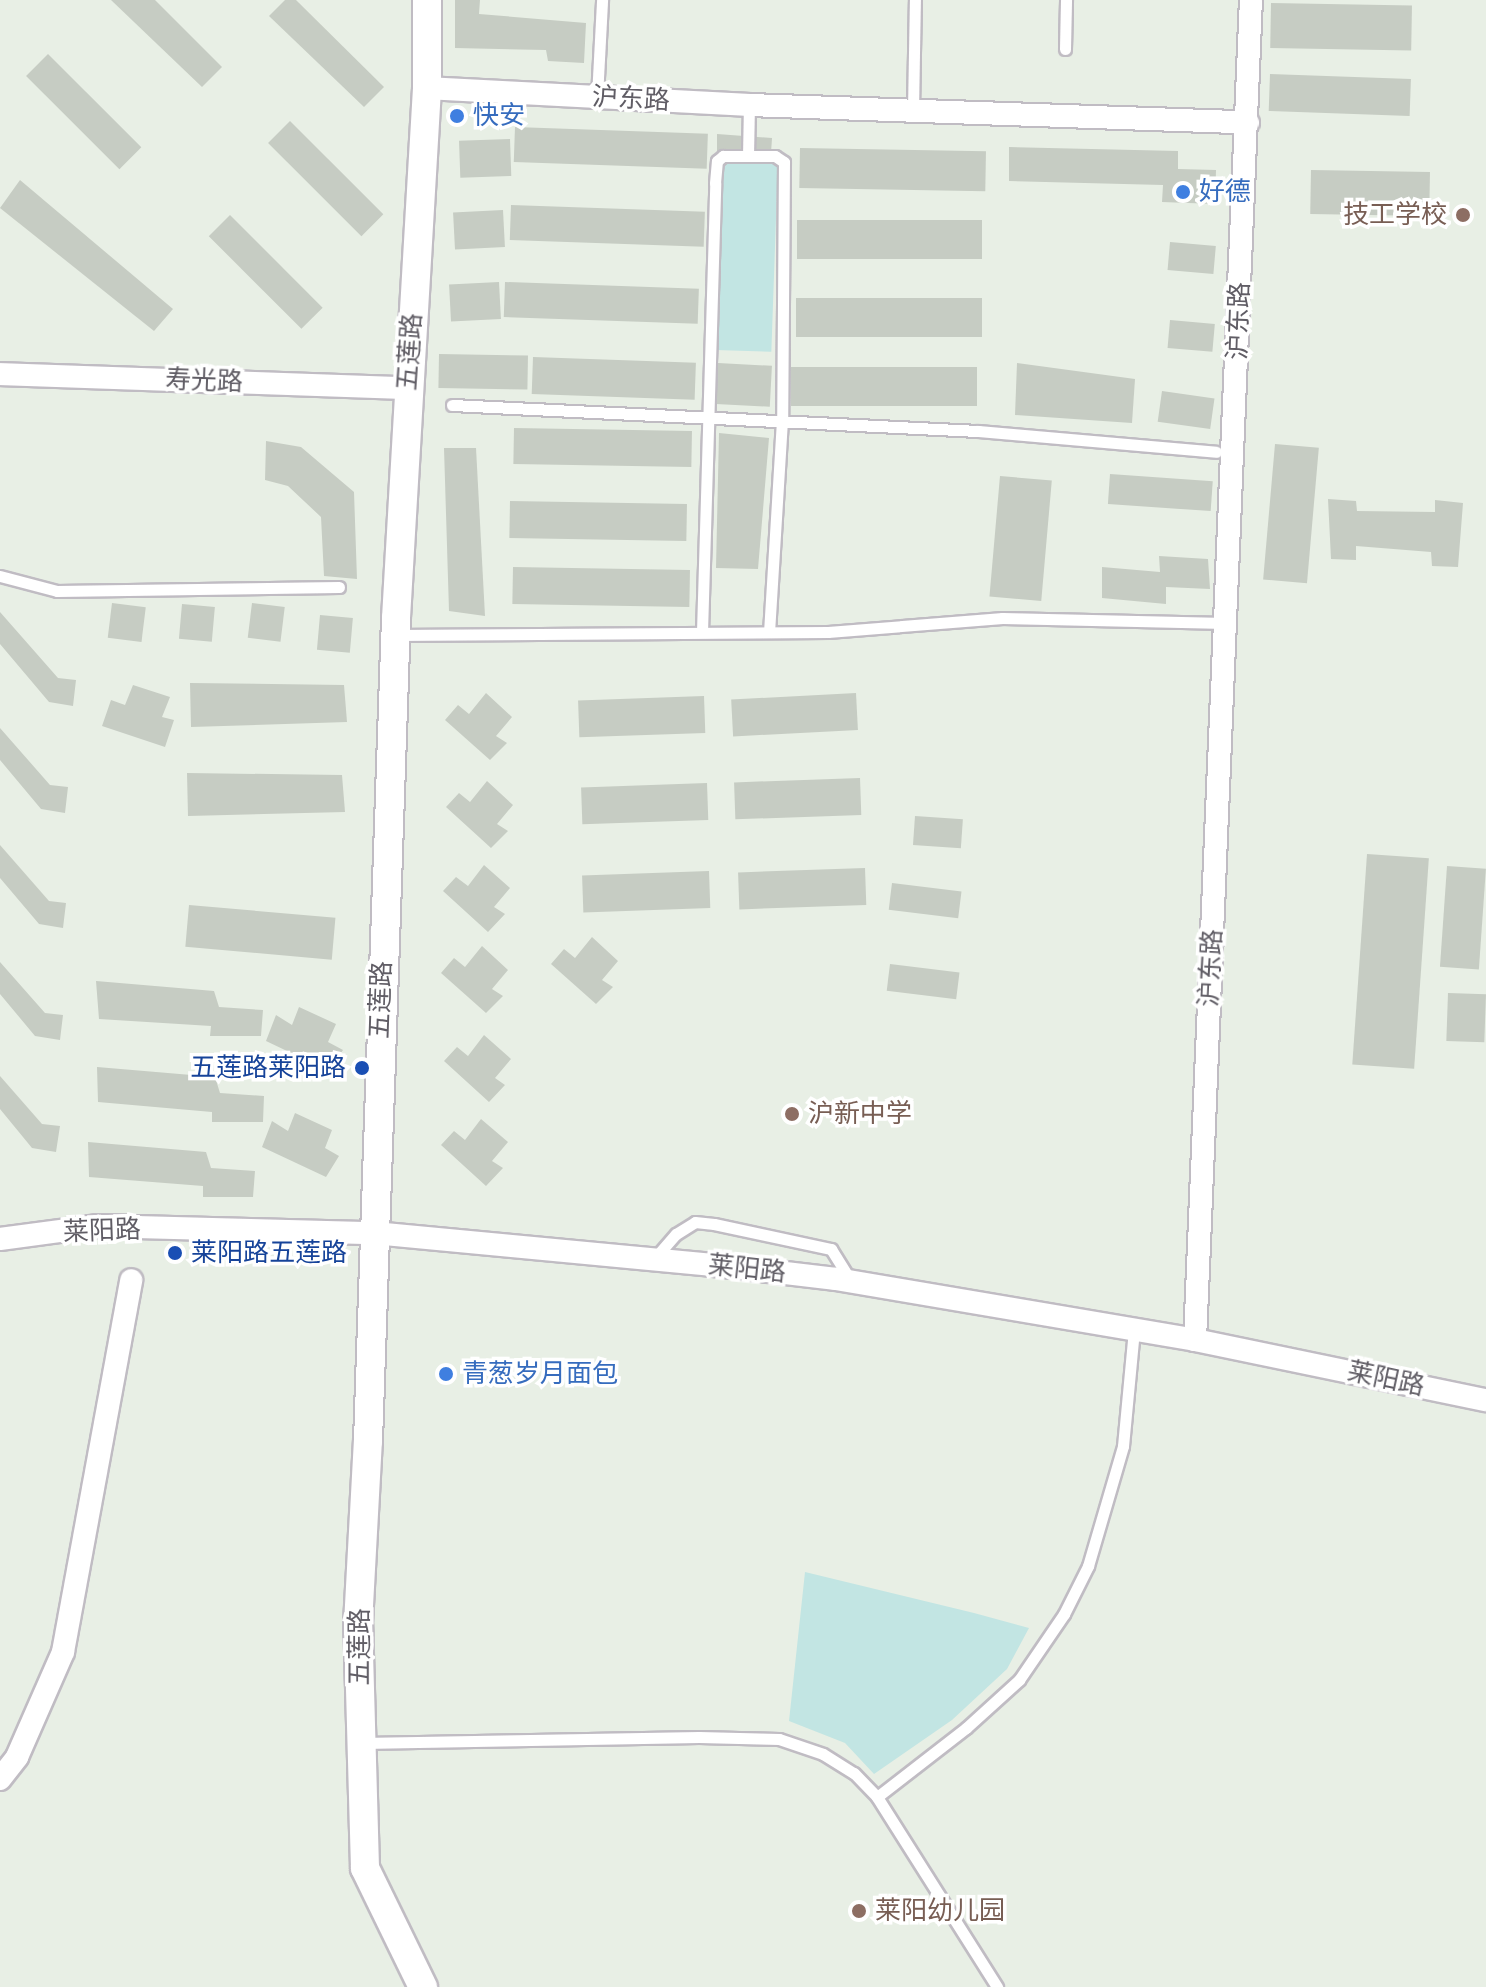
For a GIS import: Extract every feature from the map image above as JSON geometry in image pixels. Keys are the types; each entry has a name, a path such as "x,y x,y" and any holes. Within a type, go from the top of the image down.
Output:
{"street":[{"name":"五莲路","path":"423,1987 365,1868 358,1624 395,635 427,88 427,0"},
{"path":"1248,122 1251,0"},
{"name":"沪东路","path":"427,88 749,105 1248,122 1195,1340"},
{"name":"寿光路","path":"0,374 408,388"},
{"name":"莱阳路","path":"0,1239 98,1226 374,1233 654,1260 852,1282 1195,1340 1486,1400"},
{"path":"0,1779 17,1757 63,1652 131,1280"}],"lane":[{"path":"597,97 602,0"},
{"path":"913,110 915,0"},
{"path":"1065,49 1066,0"},
{"path":"748,156 749,105"},
{"path":"702,632 705,417 717,161 723,156 775,156 784,162 782,420 769,632"},
{"path":"452,405 978,431 1216,452"},
{"path":"0,576 57,591 339,587"},
{"path":"395,635 828,632 1002,618 1226,623"},
{"path":"654,1260 676,1234 695,1222 714,1224 831,1249 852,1282"},
{"path":"877,1797 966,1728 1019,1680 1064,1614 1088,1566 1123,1446 1134,1330"},
{"path":"362,1743 569,1737 779,1739 823,1754 854,1773 877,1797 997,1987"}],"shaded area":[{"path":"722,160 778,162 771,352 715,350"},
{"path":"805,1572 1029,1628 1007,1669 952,1720 874,1774 845,1743 789,1721"}],"building":[{"path":"111,0 155,0 222,67 202,87"},
{"path":"285,0 296,0 384,87 364,107 269,16"},
{"path":"455,0 480,0 479,14 586,23 584,63 548,61 546,50 455,48"},
{"path":"1271,3 1412,5 1411,50 1270,48"},
{"path":"48,54 141,147 119,169 26,76"},
{"path":"1270,74 1411,79 1410,116 1269,111"},
{"path":"290,121 383,214 361,236 268,143"},
{"path":"515,127 708,134 707,169 514,162"},
{"path":"717,134 772,138 771,153 717,152"},
{"path":"510,139 511,176 460,178 459,141"},
{"path":"1009,147 1178,151 1178,169 1216,170 1215,204 1162,202 1163,185 1009,181"},
{"path":"800,148 986,151 985,191 799,188"},
{"path":"1311,170 1430,172 1429,216 1310,214"},
{"path":"20,180 173,309 154,331 0,208"},
{"path":"511,205 705,212 704,247 510,240"},
{"path":"503,210 505,247 455,250 453,213"},
{"path":"230,215 323,308 301,329 209,236"},
{"path":"797,220 982,220 982,259 797,259"},
{"path":"1170,242 1216,246 1213,274 1168,270"},
{"path":"499,282 501,319 451,322 449,285"},
{"path":"505,282 699,289 698,324 504,317"},
{"path":"796,298 982,298 982,337 796,337"},
{"path":"1170,320 1215,324 1212,352 1168,348"},
{"path":"439,354 528,356 527,390 438,388"},
{"path":"533,357 696,363 695,400 532,394"},
{"path":"718,363 772,366 770,407 716,404"},
{"path":"1017,363 1135,379 1132,423 1015,415"},
{"path":"791,367 977,367 977,406 791,406"},
{"path":"1162,391 1214,398 1210,429 1158,422"},
{"path":"514,428 692,431 691,467 513,464"},
{"path":"719,433 769,438 758,569 716,568"},
{"path":"266,441 301,447 354,492 357,579 324,576 321,517 288,486 265,480"},
{"path":"1275,444 1319,448 1307,583 1263,579"},
{"path":"444,448 476,448 485,616 449,611"},
{"path":"1110,474 1213,481 1211,511 1108,504"},
{"path":"1000,476 1052,481 1041,601 989,597"},
{"path":"1328,499 1356,501 1357,511 1435,512 1435,500 1463,503 1458,567 1432,566 1431,552 1356,546 1356,560 1331,559"},
{"path":"510,501 687,504 686,541 509,538"},
{"path":"1159,556 1208,559 1210,589 1166,587 1166,604 1102,598 1102,567 1160,572"},
{"path":"513,567 690,570 689,607 512,604"},
{"path":"112,603 146,607 141,642 108,638"},
{"path":"252,603 285,607 280,642 248,638"},
{"path":"182,604 215,607 212,642 179,639"},
{"path":"0,612 58,678 76,680 73,706 49,702 0,644"},
{"path":"320,615 353,618 350,653 317,650"},
{"path":"190,683 344,685 347,722 191,727"},
{"path":"133,685 170,697 162,717 174,720 165,747 102,726 111,700 125,705"},
{"path":"486,693 512,717 496,736 507,743 490,760 445,720 458,705 469,714"},
{"path":"856,693 858,730 733,736 731,700"},
{"path":"704,696 705,733 579,737 578,700"},
{"path":"0,728 50,785 68,787 65,813 41,809 0,760"},
{"path":"187,773 342,775 345,812 188,816"},
{"path":"860,778 861,815 735,819 734,782"},
{"path":"487,781 513,805 497,824 508,831 491,848 446,807 459,793 470,802"},
{"path":"707,783 708,820 582,824 581,787"},
{"path":"915,816 963,819 961,848 913,845"},
{"path":"0,845 49,901 66,903 63,928 39,924 0,878"},
{"path":"1367,854 1429,858 1414,1069 1352,1064"},
{"path":"484,865 510,888 494,907 505,914 488,932 443,891 456,877 468,886"},
{"path":"1447,866 1486,869 1479,969 1440,967"},
{"path":"865,868 866,905 739,909 738,872"},
{"path":"709,871 710,908 583,912 582,875"},
{"path":"892,883 961,892 958,918 889,910"},
{"path":"189,905 335,918 332,960 185,947"},
{"path":"592,937 618,961 602,980 613,987 596,1004 551,964 564,949 575,958"},
{"path":"482,946 508,970 492,989 503,996 486,1013 441,973 454,958 465,967"},
{"path":"0,962 45,1013 63,1015 60,1040 35,1036 0,994"},
{"path":"890,964 959,973 956,999 887,991"},
{"path":"96,981 214,991 219,1007 263,1010 261,1036 210,1036 211,1026 99,1019"},
{"path":"1448,993 1486,994 1484,1042 1446,1041"},
{"path":"299,1007 336,1024 328,1042 343,1050 329,1071 266,1041 276,1015 292,1025"},
{"path":"484,1035 511,1059 495,1078 505,1085 489,1102 444,1061 457,1047 468,1056"},
{"path":"97,1067 215,1077 220,1093 264,1096 263,1122 212,1122 212,1112 98,1102"},
{"path":"0,1076 42,1124 60,1126 56,1152 32,1148 0,1109"},
{"path":"295,1113 332,1130 325,1148 339,1156 326,1177 262,1147 272,1121 288,1131"},
{"path":"481,1119 508,1142 492,1161 503,1168 486,1186 441,1145 454,1131 465,1140"},
{"path":"88,1142 206,1152 211,1168 255,1171 253,1197 203,1197 203,1186 89,1177"}],"place":[{"name":"快安","path":"457,116"},
{"name":"好德","path":"1183,192"},
{"name":"技工学校","path":"1463,215"},
{"name":"五莲路莱阳路","path":"362,1068"},
{"name":"沪新中学","path":"792,1114"},
{"name":"莱阳路五莲路","path":"175,1253"},
{"name":"青葱岁月面包","path":"446,1374"},
{"name":"莱阳幼儿园","path":"859,1911"}]}
